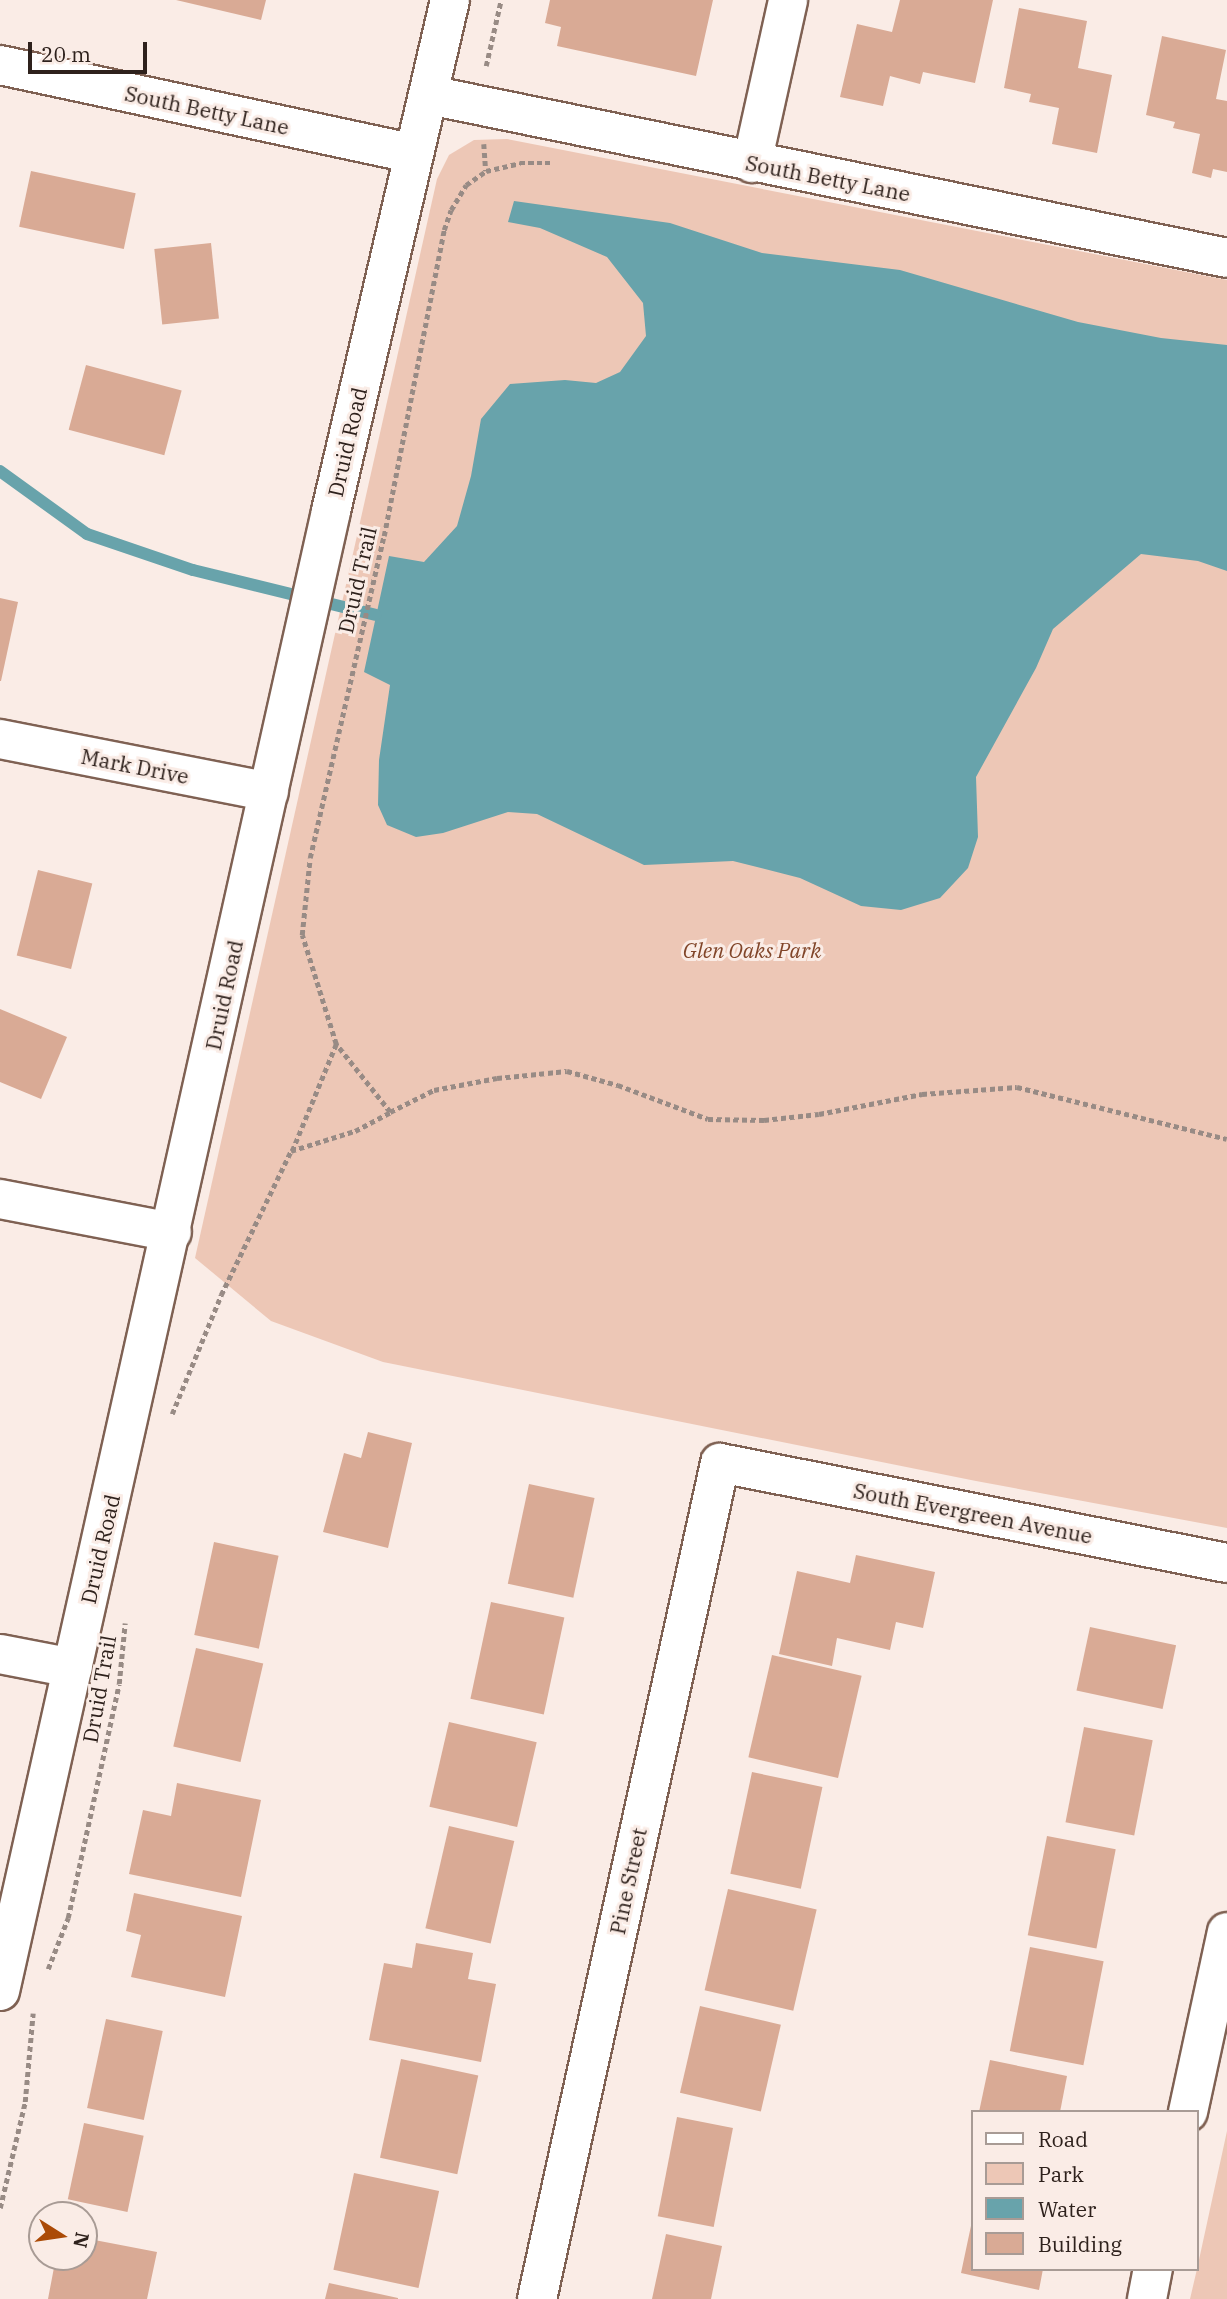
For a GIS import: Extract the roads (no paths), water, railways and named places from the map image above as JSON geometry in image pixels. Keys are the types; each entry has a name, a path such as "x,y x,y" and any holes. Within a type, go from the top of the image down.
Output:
{"street":[{"name":"Druid Road","path":"0,1991 172,1233 331,511 450,0"},
{"path":"752,163 788,0"},
{"name":"South Betty Lane","path":"0,65 414,154"},
{"name":"South Betty Lane","path":"429,95 1227,258"},
{"name":"Mark Drive","path":"0,739 270,792"},
{"path":"0,1199 172,1233"},
{"name":"South Evergreen Avenue","path":"720,1463 1227,1563"},
{"name":"Pine Street","path":"537,2299 720,1463"},
{"path":"0,1654 73,1668"},
{"path":"1188,2110 1227,1932"},
{"path":"1147,2299 1153,2271"}],"water":[{"path":"514,201 670,223 762,253 900,270 1078,322 1161,338 1227,345 1227,571 1198,561 1141,554 1053,629 1036,668 976,777 978,837 968,868 940,898 901,910 861,906 800,878 733,861 644,865 537,814 508,812 443,833 416,837 387,825 378,805 379,760 390,685 364,672 389,556 424,562 457,526 471,476 481,419 510,384 565,380 596,383 620,372 646,336 643,303 607,257 540,228 508,222"}],"waterway":[{"path":"0,471 87,534 193,570 376,615"}],"park label":[{"name":"Glen Oaks Park","path":"752,950"}]}
